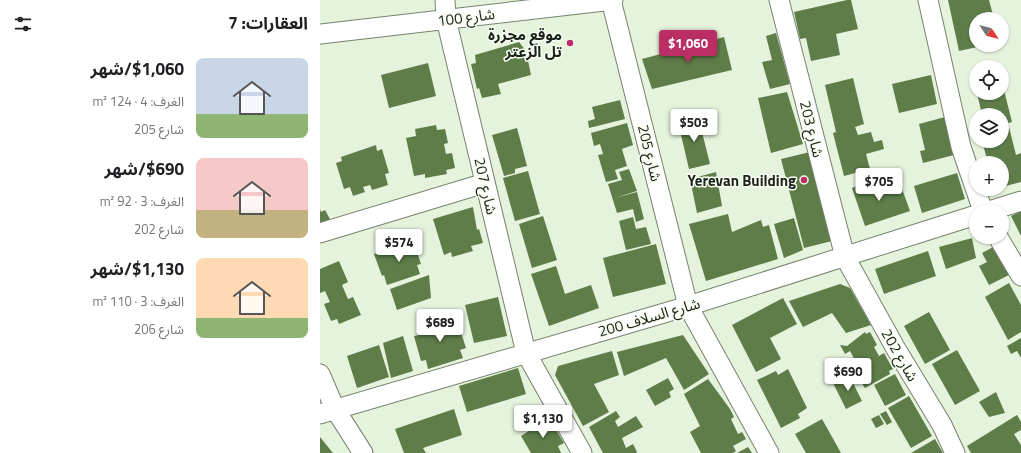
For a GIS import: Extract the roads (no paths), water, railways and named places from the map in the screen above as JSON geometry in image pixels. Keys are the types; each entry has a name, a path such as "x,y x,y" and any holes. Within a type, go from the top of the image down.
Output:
{"street":[{"name":"شارع 207","path":"445,0 446,19 526,353 582,453"},
{"name":"شارع 100","path":"320,34 612,0"},
{"name":"شارع 205","path":"612,0 688,306 769,453"},
{"name":"شارع 203","path":"779,0 845,257"},
{"path":"928,0 961,147 981,204"},
{"path":"320,233 485,182"},
{"path":"1009,204 1021,200"},
{"name":"200 شارع السلاف","path":"328,412 688,306 969,217"},
{"path":"1002,244 1021,276"},
{"name":"شارع 202","path":"845,257 896,349 942,425 955,453"},
{"path":"320,374 328,412 364,453"}],"place":[{"name":"موقع مجزرة تل الزعتر","path":"570,43"},
{"name":"Yerevan Building","path":"804,180"}]}
